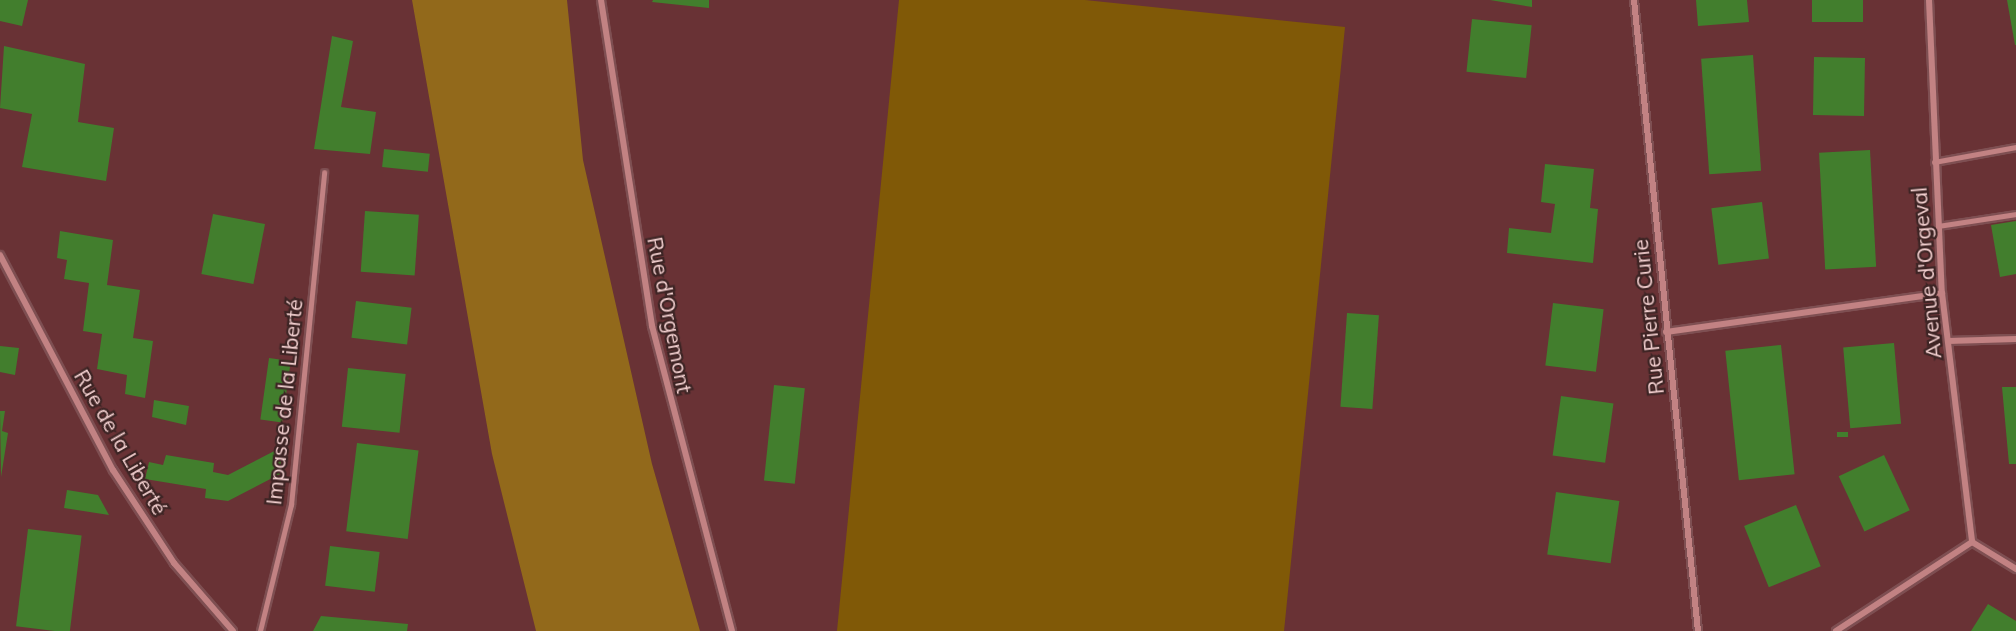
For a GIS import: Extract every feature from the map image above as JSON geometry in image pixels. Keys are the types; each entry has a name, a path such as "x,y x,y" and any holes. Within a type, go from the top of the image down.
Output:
{"street":[{"name":"Rue d'Orgemont","path":"601,0 652,326 732,631"},
{"name":"Rue Pierre Curie","path":"1634,0 1698,631"},
{"name":"Avenue d'Orgeval","path":"1929,0 1934,162 1942,293 1972,542"},
{"name":"Rue de la Liberté","path":"0,255 113,470 174,563 233,631"},
{"path":"1666,332 1942,293"},
{"path":"1948,341 2016,339"},
{"path":"1836,631 1972,542 2016,569"}],"lane":[{"path":"1934,162 2016,147"},
{"name":"Impasse de la Liberté","path":"260,631 291,505 324,173"},
{"path":"1938,226 2016,214"}],"shaded area":[{"path":"412,0 567,0 583,160 652,464 700,631 536,631 492,454"},
{"path":"899,0 1085,0 1345,27 1284,631 837,631"}],"building":[{"path":"0,0 28,0 22,26 0,21"},
{"path":"653,0 709,0 709,8 652,2"},
{"path":"1490,0 1532,0 1532,7"},
{"path":"1696,0 1747,0 1749,22 1698,26"},
{"path":"1812,0 1863,0 1863,22 1812,22"},
{"path":"2007,0 2016,0 2016,45 2015,45"},
{"path":"1472,19 1532,25 1526,78 1466,72"},
{"path":"332,36 353,41 341,107 376,112 370,154 314,149"},
{"path":"4,46 85,64 78,122 114,128 106,181 22,167 32,114 0,108"},
{"path":"1753,55 1761,171 1709,174 1701,59"},
{"path":"1814,57 1865,58 1864,116 1813,115"},
{"path":"384,149 430,154 428,172 382,167"},
{"path":"1870,150 1876,267 1825,270 1819,153"},
{"path":"1545,164 1594,169 1590,208 1598,209 1593,263 1507,253 1509,228 1551,233 1555,204 1541,202"},
{"path":"1762,202 1769,259 1718,265 1711,208"},
{"path":"365,211 419,215 415,276 361,272"},
{"path":"213,214 265,224 253,284 201,274"},
{"path":"2016,221 2016,274 2000,277 1991,225"},
{"path":"60,231 113,240 107,285 140,290 133,338 153,341 145,398 125,394 127,375 97,369 102,334 83,331 89,283 64,279 67,260 57,258"},
{"path":"356,301 412,308 407,345 351,338"},
{"path":"1553,303 1604,309 1596,372 1545,366"},
{"path":"1347,313 1379,315 1372,409 1340,407"},
{"path":"1894,343 1901,424 1850,428 1843,347"},
{"path":"1781,345 1795,474 1739,480 1725,351"},
{"path":"0,346 19,348 15,375 0,372"},
{"path":"269,358 291,361 282,422 260,419"},
{"path":"348,368 406,374 400,433 342,427"},
{"path":"774,385 805,388 795,484 764,480"},
{"path":"2002,387 2016,387 2016,464 2009,464"},
{"path":"1561,396 1613,403 1605,463 1553,455"},
{"path":"154,400 189,406 186,425 152,417"},
{"path":"0,411 5,411 2,431 8,433 1,477"},
{"path":"1837,432 1848,432 1848,437 1837,437"},
{"path":"357,443 419,451 408,539 346,531"},
{"path":"282,447 280,474 228,501 205,498 206,489 145,479 149,462 163,465 166,455 214,463 213,472 228,475"},
{"path":"1884,455 1910,510 1864,531 1839,476"},
{"path":"67,490 98,495 109,515 64,508"},
{"path":"1556,492 1619,501 1611,563 1547,554"},
{"path":"1796,505 1821,566 1769,587 1744,526"},
{"path":"28,529 82,536 70,631 16,626"},
{"path":"330,546 380,552 375,592 325,586"},
{"path":"1988,604 2016,621 2016,631 1971,631"},
{"path":"321,616 408,624 407,631 313,631"}]}
